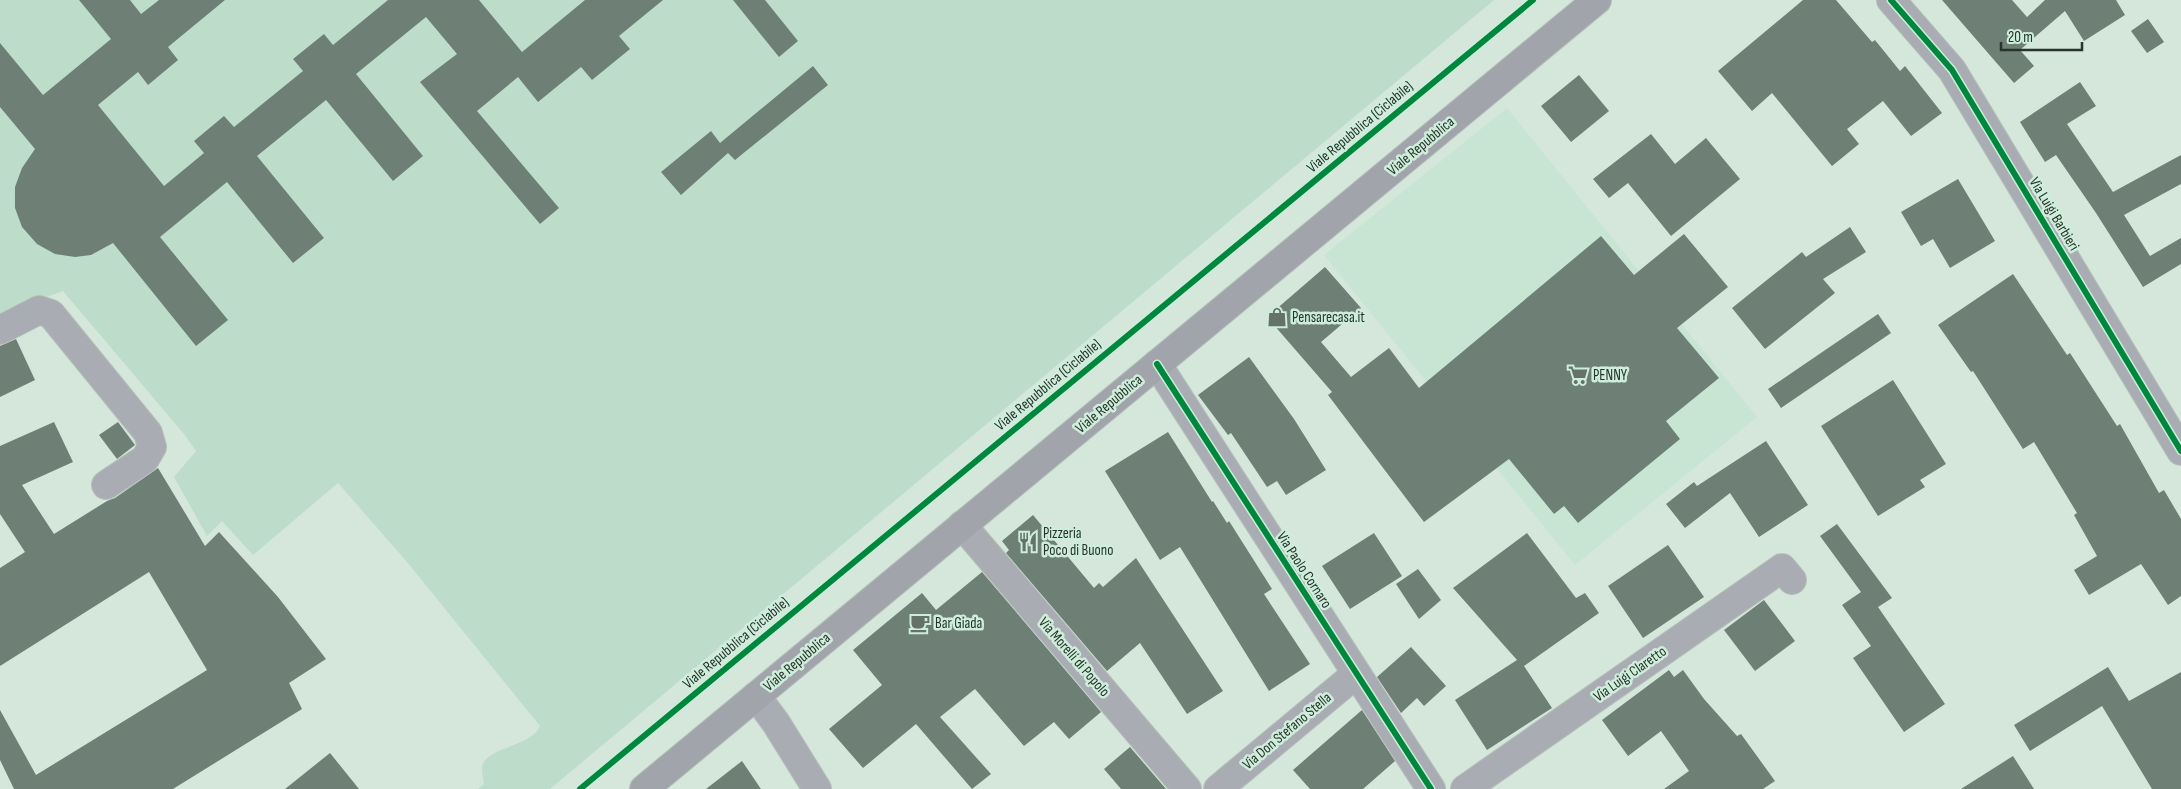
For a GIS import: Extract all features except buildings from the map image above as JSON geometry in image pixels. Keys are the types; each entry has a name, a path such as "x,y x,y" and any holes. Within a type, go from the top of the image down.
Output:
{"main road":[{"name":"Viale Repubblica","path":"644,789 1597,0"}],"street":[{"name":"Via Luigi Barbieri","path":"1891,0 1952,70 2181,451"},
{"path":"0,330 39,310 51,314 148,434 152,447 145,459 106,485"},
{"name":"Via Paolo Cornaro","path":"1157,364 1431,789"},
{"name":"Via Morelli di Popolo","path":"962,526 1187,789"},
{"name":"Via Luigi Claretto","path":"1465,789 1782,568 1792,580"},
{"name":"Via Don Stefano Stella","path":"1218,789 1356,674"},
{"path":"756,696 776,723 816,789"}],"shaded area":[{"path":"0,0 1494,0 550,789 478,789 484,784 482,768 485,761 491,755 527,739 540,726 407,562 338,483 253,555 222,521 207,536 174,477 196,451 184,434 63,291 24,305 0,317"},
{"path":"1507,108 1757,417 1575,565 1324,255"}],"cycle path":[{"name":"Viale Repubblica (Ciclabile)","path":"580,789 1533,0"},
{"path":"1891,0 1952,70 2181,451"},
{"path":"1157,364 1431,789"}],"place":[{"name":"Pensarecasa.it","path":"1277,317"},
{"name":"PENNY","path":"1578,375"},
{"name":"Pizzeria Poco di Buono","path":"1028,542"},
{"name":"Bar Giada","path":"920,623"}]}
